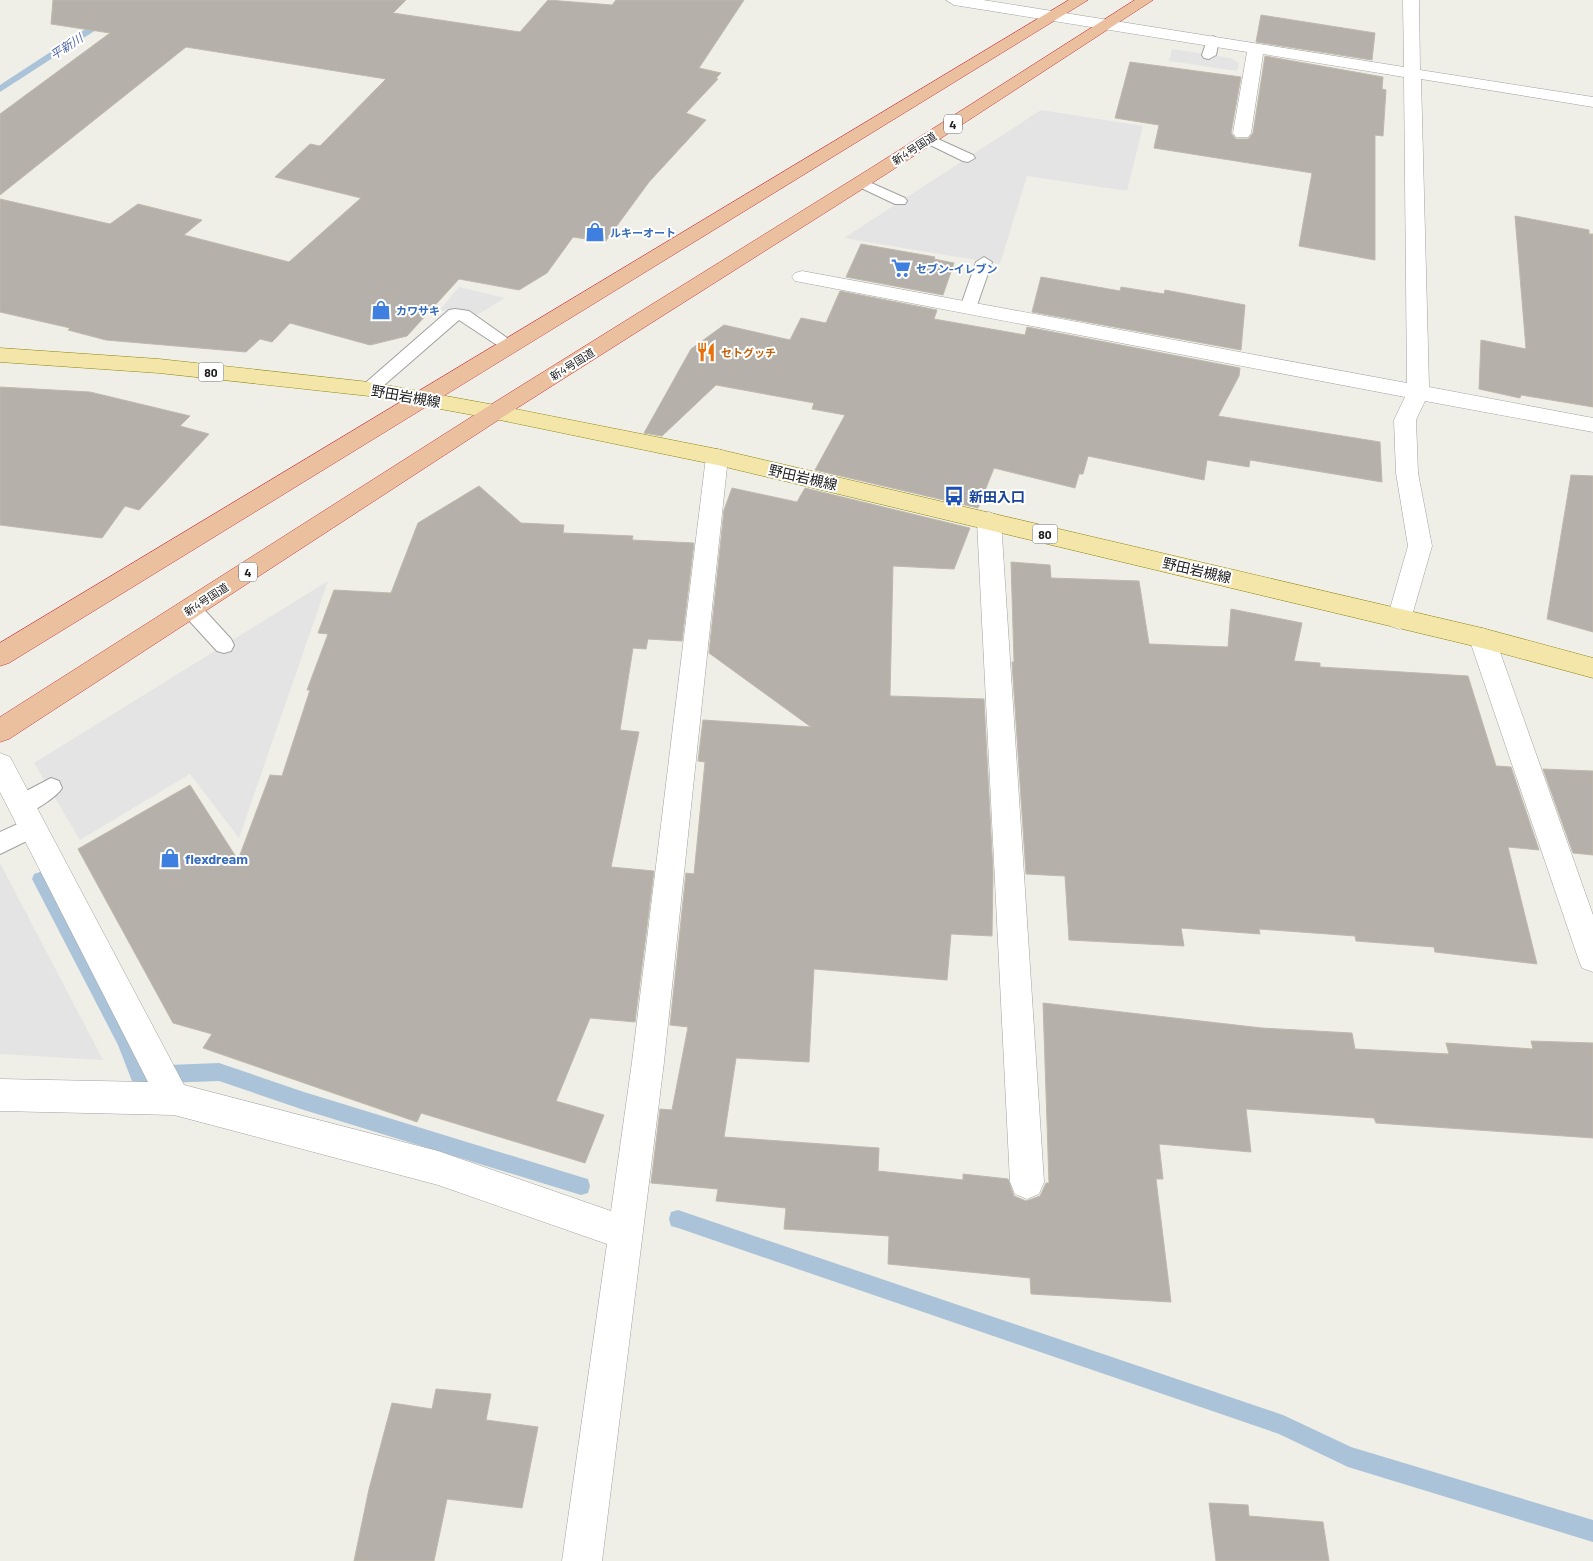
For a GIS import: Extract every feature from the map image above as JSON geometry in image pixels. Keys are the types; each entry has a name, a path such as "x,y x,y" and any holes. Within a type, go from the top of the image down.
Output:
{"highway":[{"path":"0,656 509,345 1080,0"},
{"name":"新4号国道","path":"0,731 495,412 929,139 1145,0"}],"main road":[{"name":"野田岩槻線","path":"0,356 159,366 369,389 495,412 717,458 989,521 1482,638 1593,668"}],"street":[{"path":"954,0 978,2 1108,24 1211,48 1256,47 1593,102"},
{"path":"1399,619 1420,546 1407,473 1405,420 1418,392 1411,0"},
{"path":"1242,133 1256,47"},
{"path":"802,277 1593,425"},
{"path":"582,1561 648,1062 717,458"},
{"path":"989,521 1027,1182"},
{"path":"1482,638 1593,958"},
{"path":"0,765 173,1097"},
{"path":"0,1095 173,1097 438,1168 625,1233"}],"lane":[{"path":"929,139 968,158"},
{"path":"860,182 900,201"},
{"path":"968,308 984,262"},
{"path":"369,389 459,314 509,345"},
{"path":"191,609 224,645"},
{"path":"0,844 51,788"}],"shaded area":[{"path":"1172,49 1231,58 1239,63 1237,71 1169,61"},
{"path":"1041,110 1143,126 1127,191 1027,176 1000,264 844,238"},
{"path":"459,287 505,298 472,318 440,310"},
{"path":"328,581 239,838 190,774 80,840 34,763"},
{"path":"0,863 103,1060 0,1054"}],"building":[{"path":"53,0 406,0 393,13 520,32 548,0 612,5 616,0 744,0 699,68 721,73 716,78 718,79 686,113 706,120 649,182 605,242 573,237 547,273 519,290 459,279 407,336 370,345 290,323 272,342 260,339 246,352 106,340 68,330 70,328 0,312 0,199 110,224 138,204 202,220 184,235 289,262 361,198 275,177 310,144 320,146 386,79 186,47 0,195 0,114 110,33 51,24"},
{"path":"1261,15 1375,33 1372,60 1256,42"},
{"path":"1265,56 1383,77 1382,89 1386,90 1383,136 1375,135 1375,260 1299,246 1312,173 1154,148 1159,125 1115,118 1130,62 1241,77 1231,133 1236,139 1248,139 1253,133"},
{"path":"1515,216 1589,230 1589,234 1593,234 1593,407 1521,395 1520,398 1479,389 1481,340 1526,349"},
{"path":"861,244 935,257 934,259 954,263 943,295 846,277"},
{"path":"1041,277 1120,291 1121,287 1164,294 1165,290 1245,305 1241,350 1032,312"},
{"path":"840,291 937,310 934,319 1025,335 1027,327 1240,368 1239,376 1218,416 1380,442 1382,482 1250,460 1249,467 1207,460 1204,480 1088,456 1083,474 1079,474 1075,488 994,468 978,508 815,470 845,415 812,409 814,403 716,385 662,436 644,433 691,349 724,325 790,340 801,318 826,323"},
{"path":"0,387 90,392 190,416 180,426 209,434 139,510 125,506 102,538 0,525"},
{"path":"1571,475 1593,476 1593,632 1547,619"},
{"path":"479,486 521,523 564,525 563,533 633,536 632,540 694,543 682,641 648,639 646,649 633,648 620,730 639,732 611,867 654,871 635,1022 590,1018 556,1101 604,1115 585,1163 421,1113 417,1122 203,1048 212,1034 173,1023 78,849 190,785 238,860 270,775 282,776 310,690 307,690 328,634 318,633 334,590 391,593 418,523"},
{"path":"732,488 797,502 805,488 970,528 954,569 893,566 890,696 984,699 993,872 992,936 951,934 947,980 814,969 809,1062 736,1058 724,1137 879,1148 878,1171 963,1180 963,1174 1008,1179 1014,1196 1026,1201 1040,1196 1046,1183 1049,1183 1043,1003 1262,1028 1352,1033 1355,1049 1449,1054 1446,1043 1533,1049 1531,1041 1593,1043 1593,1138 1376,1123 1374,1118 1246,1109 1251,1152 1159,1144 1163,1179 1156,1179 1171,1302 1031,1294 1030,1278 888,1264 889,1236 784,1229 786,1208 716,1201 718,1189 651,1183 660,1109 672,1110 688,1027 670,1025 686,873 694,874 705,762 698,761 703,720 811,727 709,653 724,510"},
{"path":"1011,562 1050,565 1051,578 1139,581 1149,644 1228,647 1231,609 1302,623 1294,661 1320,663 1320,667 1468,676 1496,766 1511,767 1539,850 1508,847 1537,964 1435,952 1434,947 1356,941 1355,936 1259,929 1260,934 1181,928 1184,946 1069,940 1065,876 1026,874 1012,662 1014,662"},
{"path":"1543,769 1593,771 1593,855 1573,853"},
{"path":"436,1389 491,1394 486,1420 538,1427 522,1508 447,1499 434,1561 354,1561 369,1489 392,1403 432,1409"},
{"path":"1209,1503 1248,1505 1249,1516 1323,1522 1329,1561 1216,1561"}],"waterway":[{"name":"平新川","path":"0,89 110,17 130,0"},
{"path":"40,879 125,1041 138,1075 219,1072 304,1101 581,1186"},
{"path":"678,1219 1283,1425 1348,1457 1593,1531"}],"place":[{"name":"ルキーオート","path":"595,232"},
{"name":"セブン-イレブン","path":"901,268"},
{"name":"カワサキ","path":"381,310"},
{"name":"セトグッチ","path":"706,352"},
{"name":"新田入口","path":"954,496"},
{"name":"flexdream","path":"170,858"}]}
